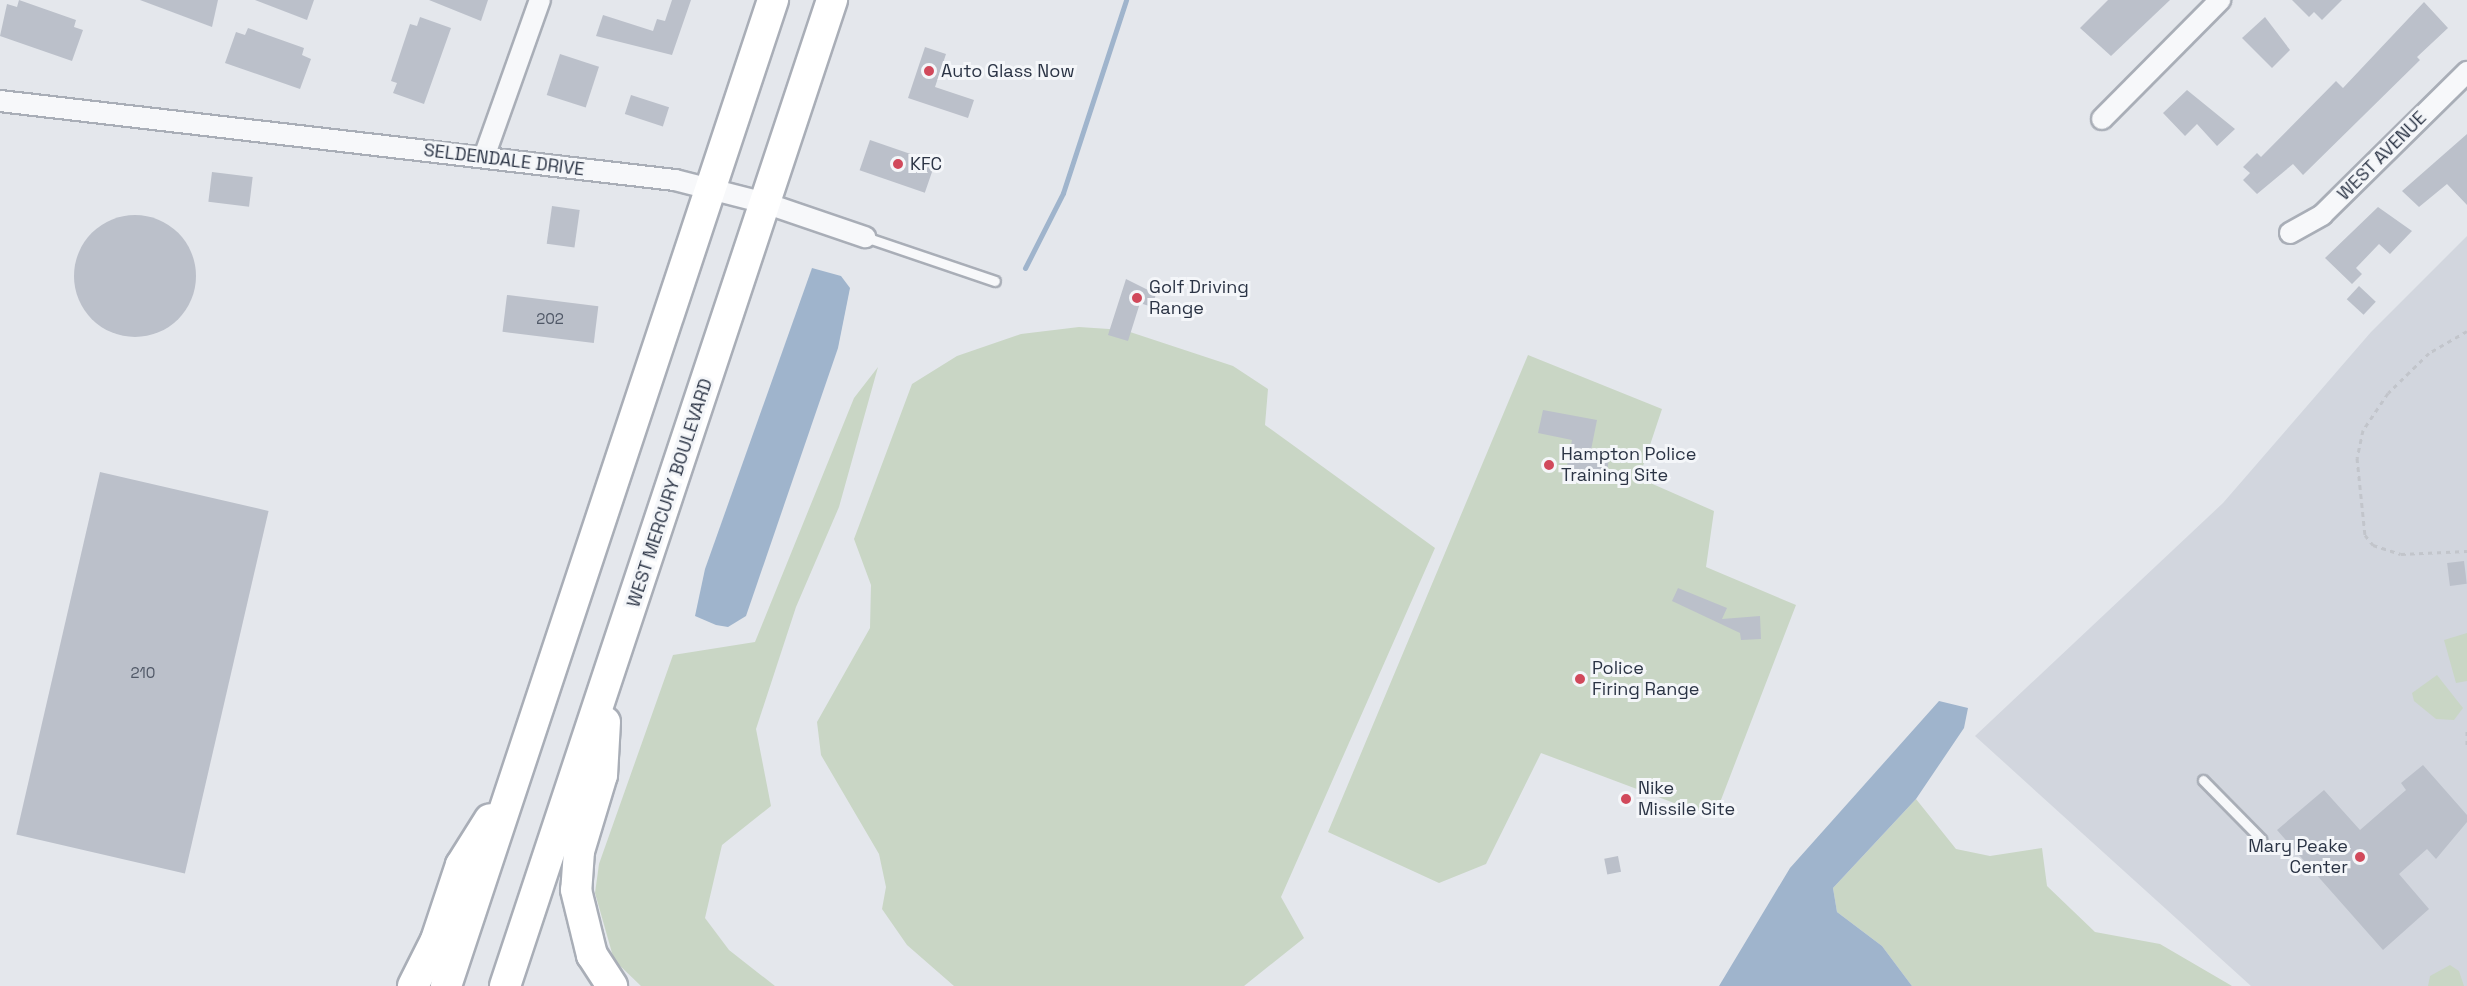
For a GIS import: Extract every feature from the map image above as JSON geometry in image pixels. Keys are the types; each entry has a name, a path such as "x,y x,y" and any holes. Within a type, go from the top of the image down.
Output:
{"main road":[{"path":"446,986 773,0"},
{"name":"WEST MERCURY BOULEVARD","path":"505,986 832,0"},
{"path":"607,681 602,775 579,851 576,890 592,955 612,986"},
{"path":"413,986 436,940 461,865 515,781"}],"street":[{"path":"484,157 540,0"},
{"path":"2102,119 2220,0"},
{"name":"WEST AVENUE","path":"2290,233 2322,215 2467,72"},
{"name":"SELDENDALE DRIVE","path":"0,101 484,157 712,187 865,237"}],"lane":[{"name":"SELDENDALE DRIVE","path":"865,237 995,281"},
{"path":"2203,780 2261,839"}],"path":[{"path":"2467,331 2429,353 2388,393 2363,430 2357,458 2365,535 2373,545 2402,554 2467,551"},
{"path":"2467,731 2467,745"}],"shaded area":[{"path":"2467,236 2467,986 2251,986 1975,736 2223,503 2371,332"}],"green space":[{"path":"1079,327 1124,330 1233,366 1268,389 1265,425 1435,548 1281,897 1304,938 1244,986 954,986 907,945 882,909 886,887 879,854 821,755 817,722 870,628 871,585 854,539 912,384 957,356 1021,334"},
{"name":"Police Firing Range","path":"1528,355 1662,409 1639,478 1714,511 1706,567 1796,605 1714,818 1541,753 1486,864 1439,883 1328,832"},
{"path":"878,367 839,507 796,607 756,729 771,806 722,845 705,918 729,950 775,986 641,986 614,960 595,893 599,864 673,655 755,642 854,398"},
{"path":"2467,633 2467,681 2456,683 2444,640"},
{"path":"2437,675 2463,708 2454,720 2436,719 2414,701 2412,693"},
{"path":"1916,799 1956,849 1990,856 2042,848 2047,886 2095,932 2160,944 2232,986 1912,986 1882,946 1837,912 1833,888"},
{"path":"2450,965 2459,971 2464,986 2428,986 2430,976"}],"water":[{"path":"812,268 841,276 850,288 838,348 746,616 728,627 716,625 695,616 705,569"},
{"path":"1939,701 1968,708 1964,728 1916,799 1833,888 1837,912 1882,946 1912,986 1719,986 1790,868"}],"building":[{"path":"19,0 76,20 74,27 83,30 72,61 0,36 7,4 17,7"},
{"path":"140,0 218,0 212,27"},
{"path":"255,0 314,0 307,20"},
{"path":"429,0 488,0 481,21"},
{"path":"672,0 691,0 672,55 596,36 603,15 653,31 657,19 665,21"},
{"path":"2108,0 2170,0 2111,56 2080,28"},
{"path":"2292,0 2342,0 2322,20 2314,12 2309,17"},
{"path":"2424,2 2448,28 2417,57 2420,60 2303,175 2293,164 2257,194 2243,180 2250,173 2243,167 2257,153 2261,157 2336,81 2343,88"},
{"path":"420,17 451,28 424,104 393,93 397,83 391,81 410,24 417,26"},
{"path":"2265,17 2290,50 2272,68 2242,38"},
{"path":"248,28 304,48 302,55 311,59 300,89 225,63 236,32 245,35"},
{"name":"Auto Glass Now","path":"925,47 946,54 935,87 974,100 968,118 908,98"},
{"path":"560,54 599,67 586,108 547,95"},
{"path":"2187,90 2235,129 2217,146 2197,124 2185,136 2163,113"},
{"path":"631,95 669,107 663,126 625,114"},
{"path":"2467,134 2467,205 2447,184 2419,207 2402,191"},
{"name":"KFC","path":"870,140 935,162 925,193 860,170"},
{"path":"212,172 253,177 249,207 208,202"},
{"path":"552,206 580,210 574,248 547,244"},
{"path":"2378,207 2412,231 2390,254 2379,244 2356,268 2362,274 2352,284 2325,258"},
{"path":"135,215 158,220 169,225 178,233 186,242 191,253 196,276 191,299 186,310 178,319 169,327 158,332 135,337 112,332 101,327 92,319 84,310 79,299 74,276 79,253 84,242 92,233 101,225 112,220"},
{"path":"1126,279 1156,294 1152,307 1140,303 1128,341 1108,335"},
{"path":"2359,286 2376,302 2364,315 2347,299"},
{"path":"507,295 598,306 594,343 502,332"},
{"path":"1543,410 1597,420 1590,455 1609,459 1605,483 1565,476 1572,440 1538,433"},
{"path":"100,472 269,511 185,873 16,834"},
{"path":"2464,561 2467,584 2450,586 2447,563"},
{"path":"1678,588 1727,608 1722,619 1760,616 1761,639 1741,640 1740,633 1672,601"},
{"name":"Mary Peake Center","path":"2423,765 2467,815 2467,822 2436,859 2427,849 2399,874 2429,909 2383,950 2277,830 2324,790 2360,830 2406,790 2401,783"},
{"path":"1618,856 1621,872 1607,874 1604,859"}],"waterway":[{"path":"1025,268 1063,193 1126,0"}],"place":[{"name":"Auto Glass Now","path":"929,71"},
{"name":"KFC","path":"898,164"},
{"name":"Golf Driving Range","path":"1137,298"},
{"name":"Hampton Police Training Site","path":"1549,465"},
{"name":"Police Firing Range","path":"1580,679"},
{"name":"Nike Missile Site","path":"1626,799"},
{"name":"Mary Peake Center","path":"2360,857"}]}
